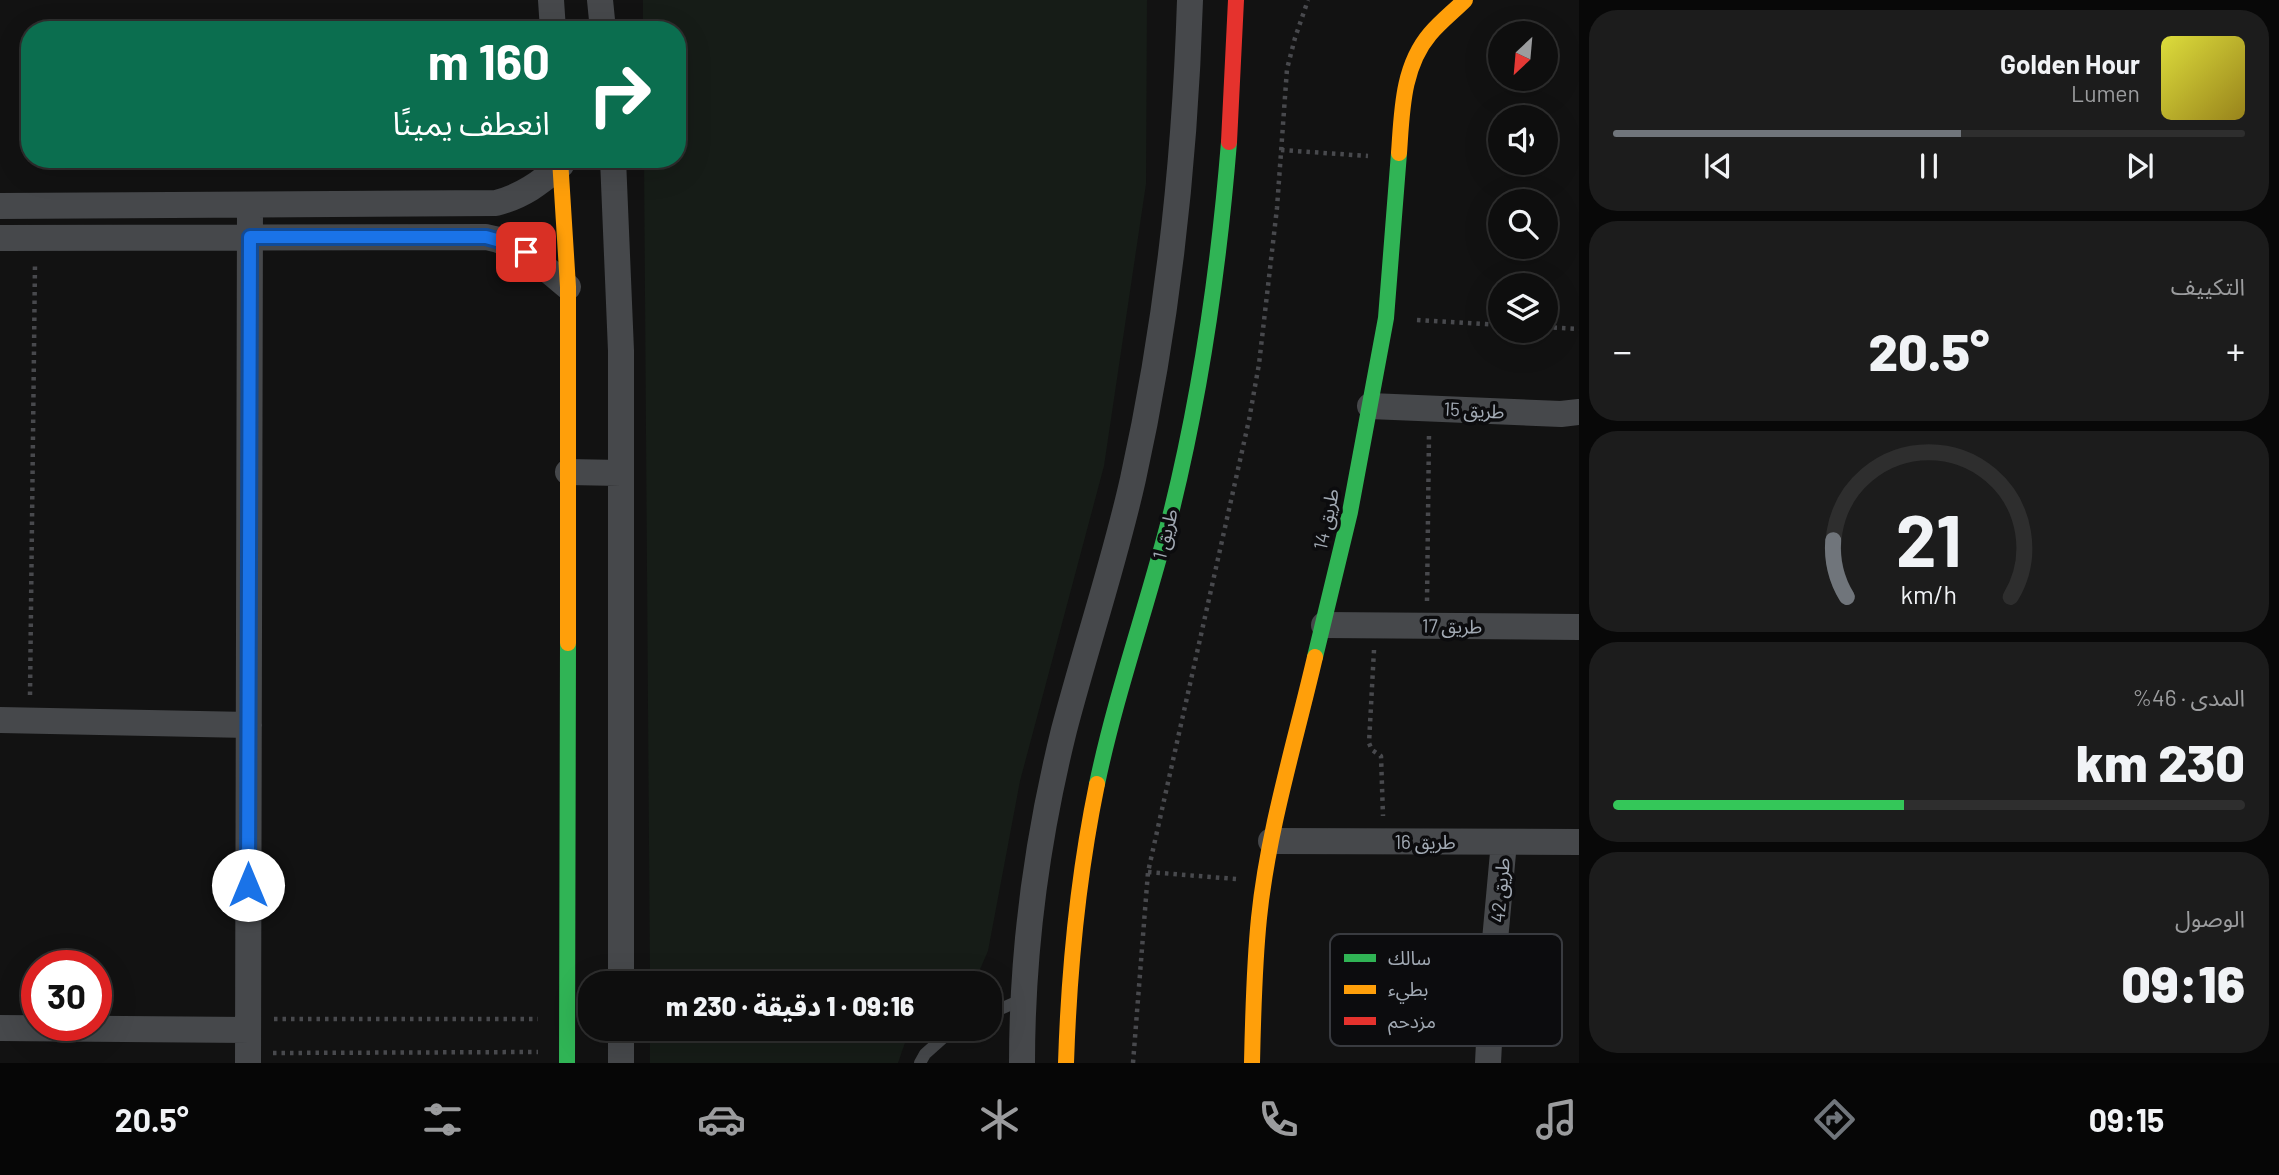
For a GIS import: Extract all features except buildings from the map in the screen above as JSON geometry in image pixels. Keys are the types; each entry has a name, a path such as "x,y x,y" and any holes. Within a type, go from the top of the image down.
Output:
{"street":[{"path":"551,0 552,21"},
{"path":"600,0 602,21"},
{"path":"1022,1063 1031,906 1051,786 1121,528 1160,339 1182,164 1190,0"},
{"name":"طريق 1","path":"1066,1063 1067,997 1073,930 1094,797 1159,560 1179,479 1198,383 1224,202 1232,104 1236,0"},
{"name":"طريق 14","path":"1252,1063 1253,993 1271,841 1350,512 1386,318 1404,93 1413,60 1429,35 1465,0"},
{"path":"0,206 496,202 515,198 533,189 554,168"},
{"path":"560,168 568,287 567,1057"},
{"path":"613,168 621,351 621,971"},
{"path":"0,1028 248,1041 250,205"},
{"path":"0,238 486,237 514,245 526,252 568,287"},
{"name":"طريق 15","path":"1370,406 1561,414 1579,412"},
{"path":"568,472 621,473"},
{"name":"طريق 17","path":"1324,625 1579,627"},
{"path":"0,720 249,725"},
{"name":"طريق 16","path":"1271,841 1579,842"},
{"name":"طريق 42","path":"1496,934 1504,842"},
{"path":"621,1041 621,1063"}],"lane":[{"path":"1002,1008 1024,999"},
{"path":"920,1063 925,1054 940,1041"}],"path":[{"path":"1133,1063 1148,872 1249,420 1259,364 1277,208 1287,69 1308,0"},
{"path":"1281,150 1398,159"},
{"path":"30,721 36,237"},
{"path":"1386,318 1488,324"},
{"path":"1558,328 1579,329"},
{"path":"1426,626 1429,408"},
{"path":"1376,625 1368,743 1372,750 1381,756 1385,842"},
{"path":"1148,872 1265,881"},
{"path":"248,1041 567,1019"},
{"path":"248,1041 567,1057"}],"shaded area":[{"path":"643,0 1147,0 1146,184 1104,466 1020,781 988,951 979,971 650,971 644,168 686,168 686,21 643,21"},
{"path":"650,1041 906,1041 898,1063 650,1063"}],"traffic: fast":[{"path":"1097,784 1113,716 1182,467 1214,282 1229,142"},
{"path":"1315,657 1350,512 1386,318 1399,153"},
{"path":"567,1063 568,643"}],"traffic: slow":[{"path":"1399,153 1405,91 1414,61 1430,34 1465,0"},
{"path":"561,168 568,287 568,643"},
{"path":"1252,1063 1256,955 1263,885 1275,819 1315,657"},
{"path":"1066,1063 1076,923 1097,784"}],"traffic: jam":[{"path":"1229,142 1236,0"}],"route":[{"path":"248,885 250,237 486,237 501,240 526,252"}]}
